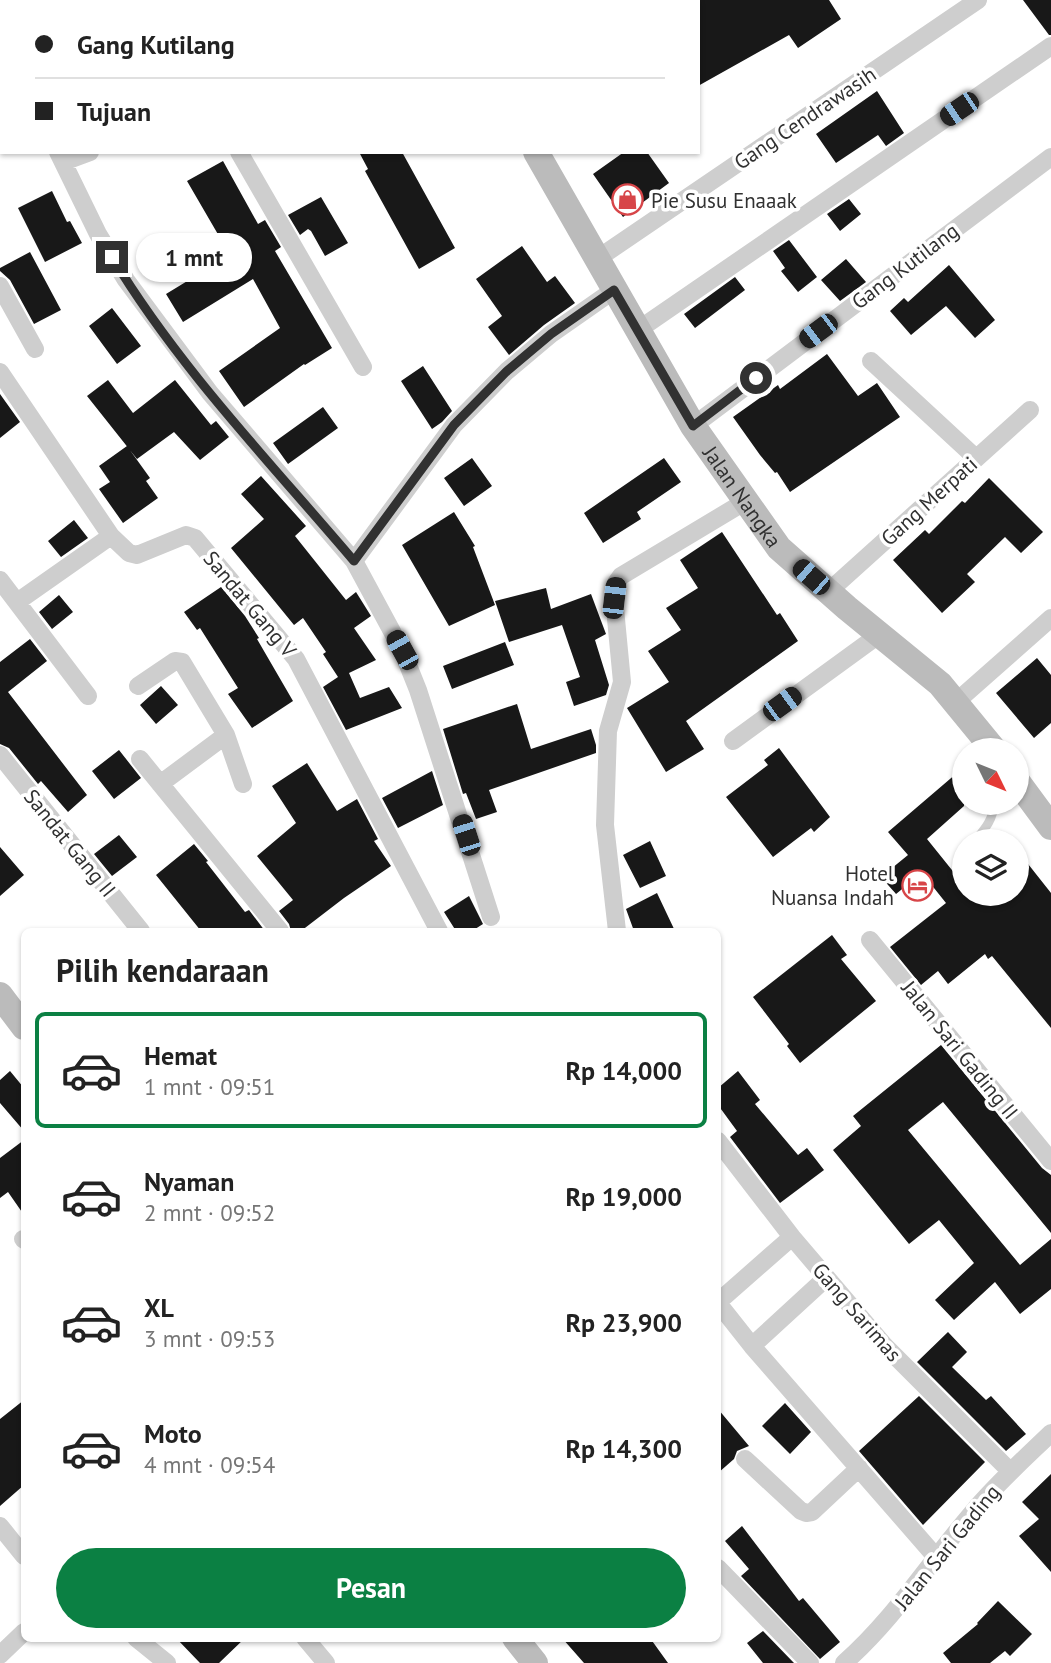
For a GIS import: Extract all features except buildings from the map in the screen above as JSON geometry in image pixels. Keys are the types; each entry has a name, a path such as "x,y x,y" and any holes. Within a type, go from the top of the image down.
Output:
{"main road":[{"name":"Jalan Nangka","path":"537,154 693,426 779,548 940,684 985,738"},
{"path":"1029,797 1051,827"},
{"path":"0,995 21,1023"},
{"path":"518,1642 535,1663"}],"street":[{"name":"Gang Cendrawasih","path":"597,259 978,0"},
{"path":"638,330 1051,46"},
{"path":"78,154 61,157 98,234 126,280 210,393 354,561 402,650 414,680 491,916"},
{"path":"240,154 363,367"},
{"name":"Gang Kutilang","path":"693,426 1051,157"},
{"path":"0,286 35,349"},
{"path":"354,561 454,425 507,371 551,334 614,290"},
{"path":"871,360 976,458"},
{"name":"Sandat Gang V","path":"0,372 111,536 129,553 137,555 186,535 195,538 296,659 437,928"},
{"name":"Gang Merpati","path":"828,592 1030,410"},
{"path":"617,928 605,825 607,731 622,682 614,598 616,583 621,576 746,501"},
{"path":"17,602 111,536"},
{"path":"0,580 89,696"},
{"path":"956,702 1051,618"},
{"path":"733,741 880,634"},
{"path":"138,686 175,661 182,662 226,735 243,784"},
{"path":"160,785 226,735"},
{"name":"Sandat Gang II","path":"0,755 139,928"},
{"path":"140,759 278,928"},
{"name":"Jalan Sari Gading II","path":"870,940 1051,1161"},
{"name":"Gang Sarimas","path":"721,1145 792,1237 884,1345 1010,1471"},
{"path":"721,1299 792,1237"},
{"path":"752,1346 826,1278"},
{"path":"721,1306 752,1346 936,1557"},
{"name":"Jalan Sari Gading","path":"844,1663 888,1619 936,1557 1010,1471 1051,1433"},
{"path":"745,1459 806,1513 812,1512 859,1468"},
{"path":"0,1526 21,1552"},
{"path":"721,1570 810,1663"},
{"path":"0,1655 21,1635"},
{"path":"141,1642 167,1663"},
{"path":"308,1642 326,1663"}],"place":[{"name":"Pie Susu Enaaak","path":"628,200"},
{"name":"Hotel Nuansa Indah","path":"917,885"}],"route":[{"path":"112,257 180,355 210,393 354,561 454,425 507,371 551,334 614,290 693,426 756,378"}]}
